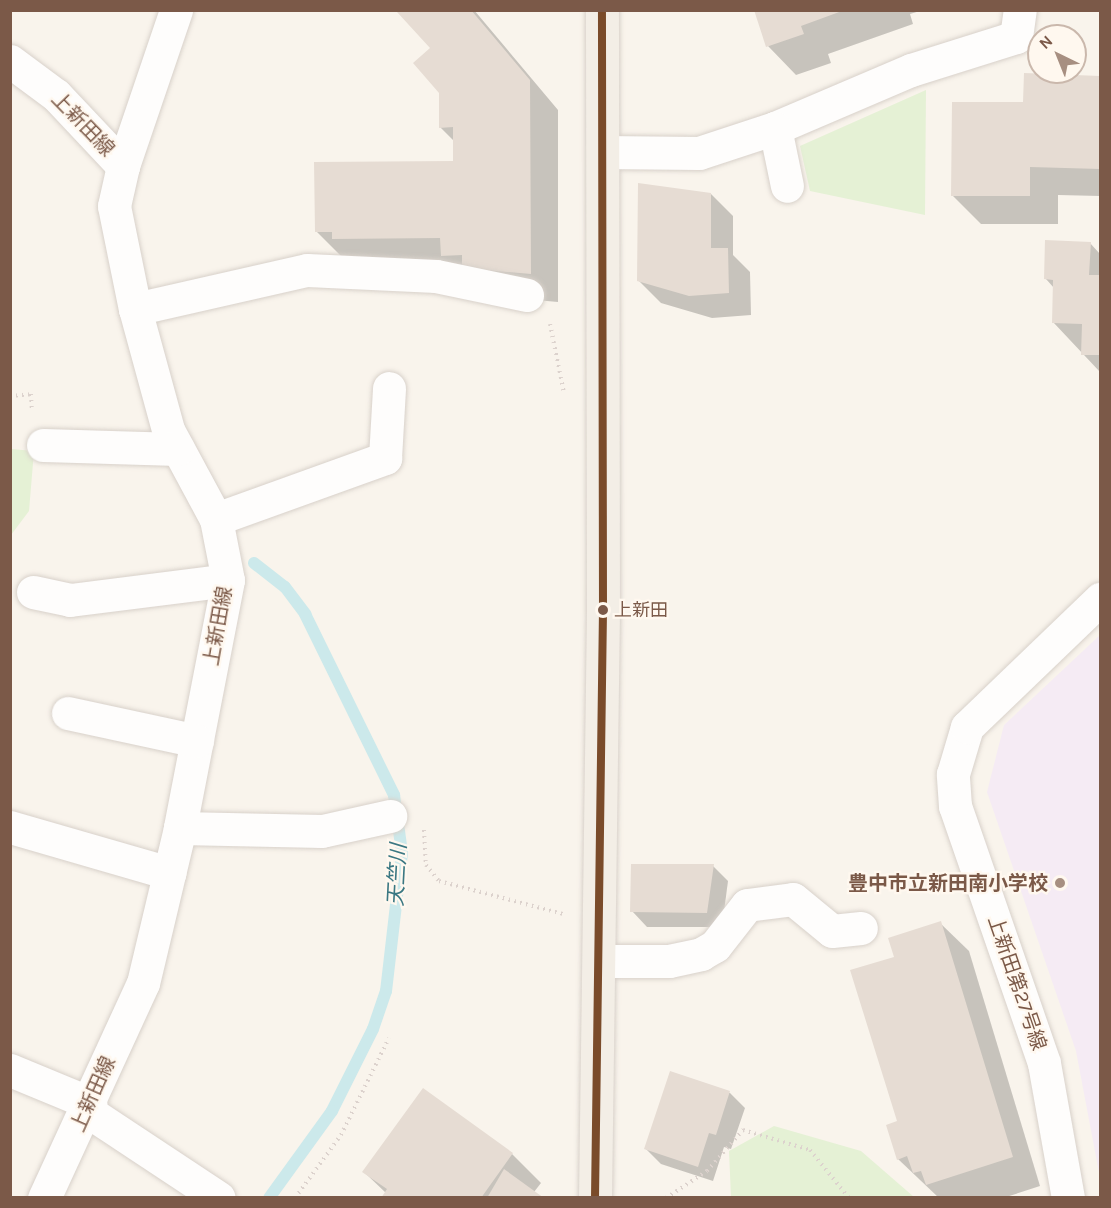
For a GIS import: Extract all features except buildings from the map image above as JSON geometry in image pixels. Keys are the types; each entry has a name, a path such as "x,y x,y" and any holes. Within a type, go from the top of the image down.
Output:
{"main road":[{"path":"595,1197 599,961 602,10"}],"street":[{"path":"123,166 176,10"},
{"path":"603,152 699,153 774,128 911,70 1017,37 1020,10"},
{"name":"上新田線","path":"10,61 56,95 123,166 114,206 135,309 168,430 216,519 228,580 180,828 143,983 44,1197"},
{"path":"774,128 787,186"},
{"path":"135,309 308,270 436,276 526,295"},
{"path":"216,519 385,458 389,388"},
{"path":"43,445 178,449"},
{"path":"33,591 70,600 228,580"},
{"name":"上新田第27号線","path":"1068,1197 1044,1063 955,806 953,774 962,737 987,705 1101,599"},
{"path":"68,713 197,741"},
{"path":"180,828 321,831 390,816"},
{"path":"10,827 169,873"},
{"path":"599,961 669,961 701,954 715,946 747,905 793,899 832,932 861,928"},
{"path":"10,1070 88,1106 219,1197"}],"path":[{"path":"526,295 546,308 564,395 569,399"},
{"path":"10,396 31,394 32,412"},
{"path":"422,819 426,865 439,881 571,916"},
{"path":"295,1197 341,1135 389,1038"},
{"path":"666,1197 707,1171 743,1130 810,1150 849,1197"}],"shaded area":[{"name":"豊中市立新田南小学校","path":"1100,635 1100,1178 1076,1051 987,792 1004,725"}],"green space":[{"path":"926,90 925,215 810,191 800,146"},
{"path":"11,449 34,451 29,511 11,535"},
{"path":"774,1126 861,1151 914,1197 731,1197 729,1151"}],"waterway":[{"name":"天竺川","path":"254,563 285,587 305,614 394,795 402,853 386,991 373,1029 332,1111 269,1198"}],"transit line":[{"path":"595,1198 603,609 602,10"}],"place":[{"name":"上新田","path":"603,610"},
{"name":"豊中市立新田南小学校","path":"1060,883"}]}
